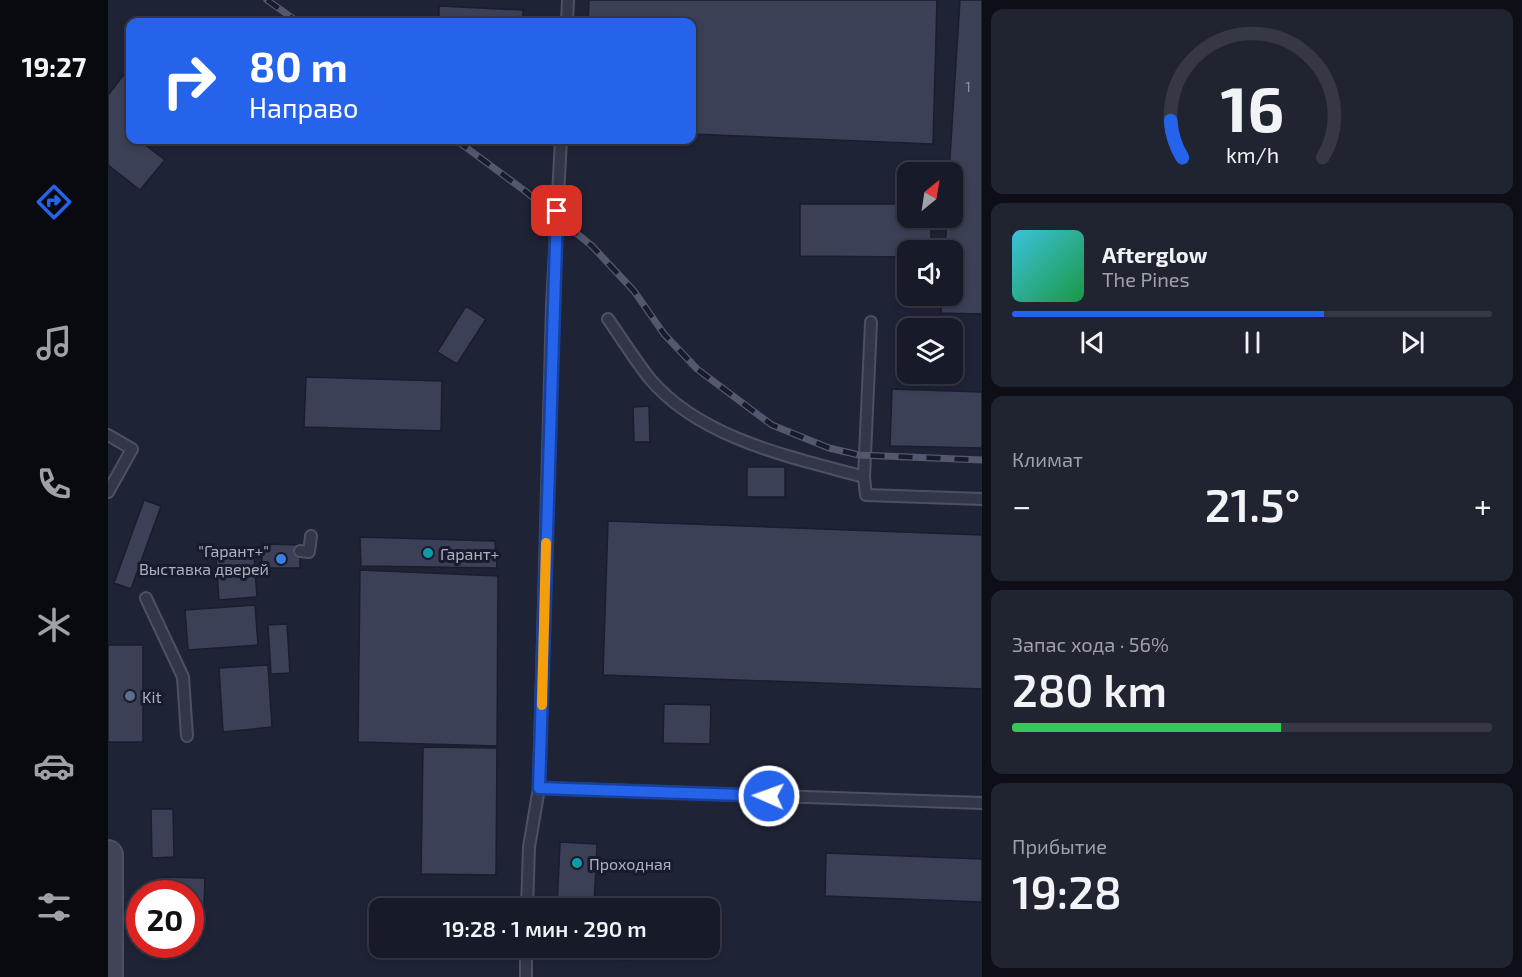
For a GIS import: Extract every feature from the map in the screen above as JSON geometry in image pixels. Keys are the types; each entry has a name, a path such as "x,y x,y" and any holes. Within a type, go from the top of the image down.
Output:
{"street":[{"path":"108,855 108,977"}],"lane":[{"path":"567,18 568,0"},
{"path":"527,898 529,848 539,788 552,305 561,144"},
{"path":"608,319 651,380 690,412 734,437 802,460 864,477"},
{"path":"871,322 864,477 866,495 982,499"},
{"path":"108,435 132,449 108,492"},
{"path":"300,551 309,552 311,536"},
{"path":"146,598 183,677 187,736"},
{"path":"539,788 982,803"},
{"path":"526,958 526,977"}],"building":[{"path":"589,0 937,0 933,144 696,134 696,18 588,18"},
{"path":"960,0 982,0 982,314 941,313 941,306 963,306 963,240 946,240 946,228 963,228 963,162 950,162"},
{"path":"439,6 523,10 523,18 439,18"},
{"path":"126,72 126,144 144,144 165,160 140,190 108,165 108,95"},
{"path":"800,204 897,204 897,228 931,228 931,240 897,240 897,257 800,256"},
{"path":"466,306 486,319 457,364 437,352"},
{"path":"306,377 442,381 441,431 304,427"},
{"path":"892,389 982,392 982,448 890,446"},
{"path":"649,406 650,442 634,442 633,407"},
{"path":"747,467 785,467 785,497 747,497"},
{"path":"144,500 161,506 131,589 114,583"},
{"path":"608,521 982,535 982,689 603,675"},
{"name":"Гарант+","path":"360,537 495,541 497,568 361,566"},
{"name":"\"Гарант+\" Выставка дверей","path":"262,544 300,545 300,568 262,568"},
{"path":"254,555 257,597 219,600 216,558"},
{"path":"360,570 498,576 497,746 358,742"},
{"path":"255,605 258,645 188,650 185,610"},
{"path":"287,624 290,673 271,674 268,625"},
{"path":"108,645 143,645 143,742 108,742"},
{"path":"268,665 272,727 223,732 219,668"},
{"path":"664,704 711,705 710,744 663,743"},
{"path":"423,747 497,748 496,875 421,874"},
{"path":"151,809 173,809 174,857 152,858"},
{"name":"Проходная","path":"560,842 597,844 594,898 557,898"},
{"path":"826,853 982,859 982,902 825,896"},
{"path":"163,877 205,878 204,908 204,880 163,880"},
{"path":"589,958 632,958 632,960"}],"railway":[{"path":"267,0 292,18"},
{"path":"461,144 525,191 592,246 634,291 664,334 697,369 772,425 829,448 859,455 982,460"}],"slow traffic":[{"path":"542,705 546,543"}],"place":[{"name":"Гарант+","path":"428,553"},
{"name":"\"Гарант+\" Выставка дверей","path":"281,559"},
{"name":"Kit","path":"130,696"},
{"name":"Проходная","path":"577,863"}],"route":[{"path":"557,211 552,305 539,788 769,796"}]}
